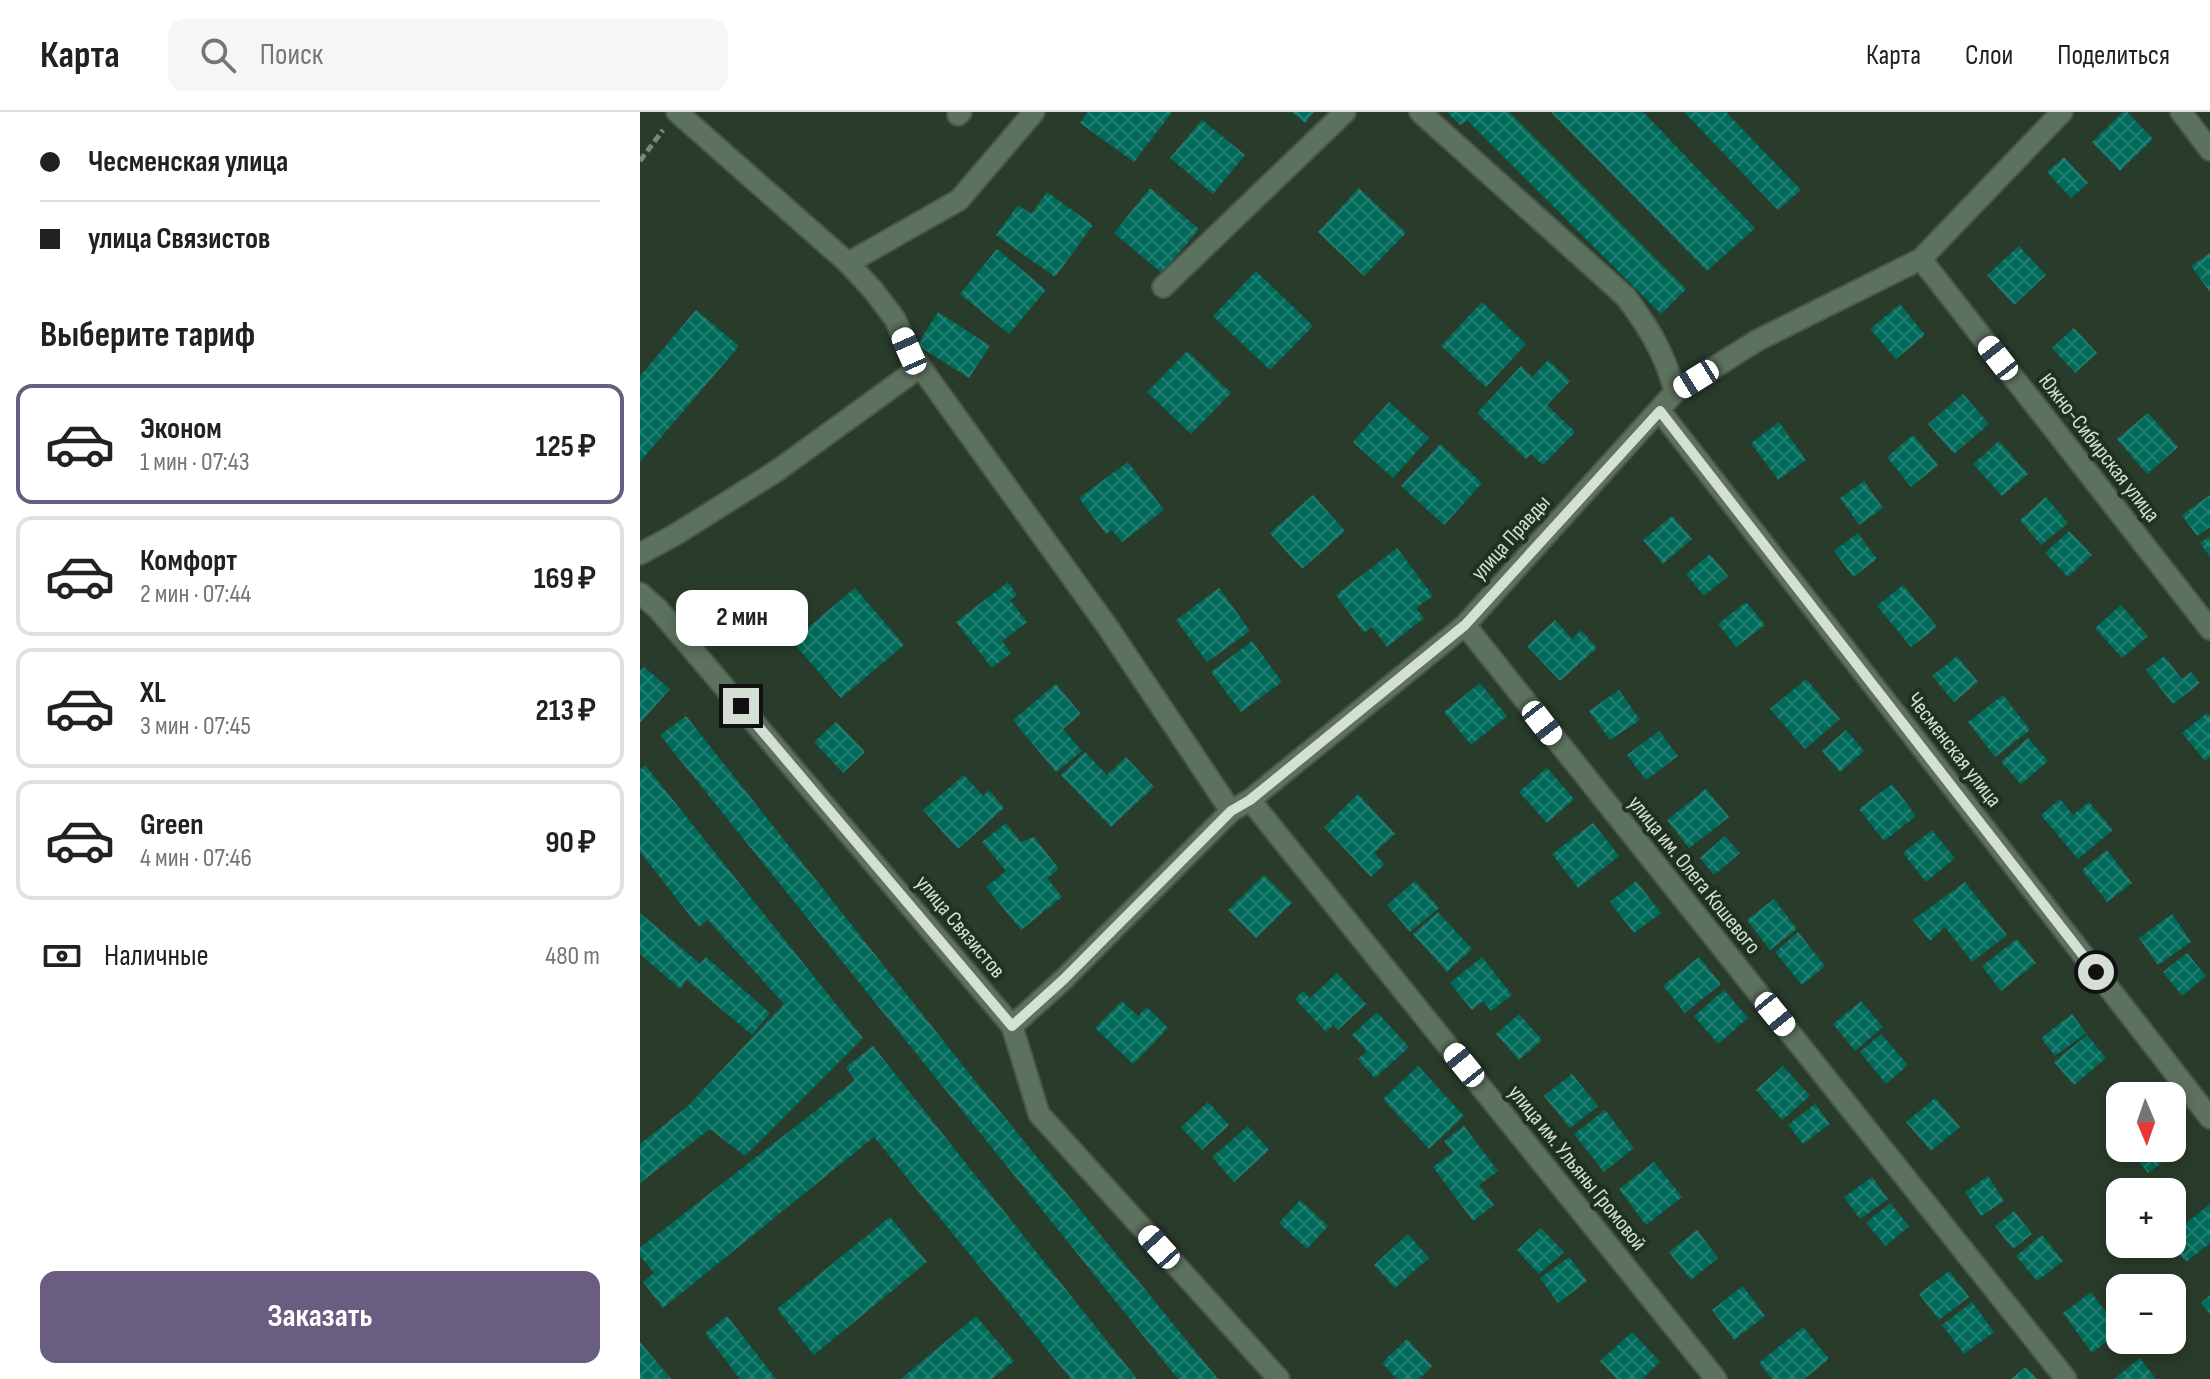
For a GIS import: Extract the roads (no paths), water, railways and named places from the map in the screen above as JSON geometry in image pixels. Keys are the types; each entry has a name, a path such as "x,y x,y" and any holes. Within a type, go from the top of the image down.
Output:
{"street":[{"path":"848,263 959,200 1034,112"},
{"path":"1163,287 1345,112"},
{"path":"1420,112 1626,297 1647,325 1667,363 1675,392"},
{"name":"улица Правды","path":"1012,1026 1063,980 1231,811 1250,800 1465,625 1675,392 1758,340 1921,259 2062,112"},
{"path":"2181,112 2210,150"},
{"path":"672,118 848,263 873,290 895,319 909,351 1107,626 1231,811"},
{"name":"Южно-Сибирская улица","path":"1921,259 2210,629"},
{"path":"640,554 778,470 920,367"},
{"name":"Чесменская улица","path":"1660,411 2210,1118"},
{"name":"улица Связистов","path":"640,593 658,609 762,730 1012,1026 1039,1114 1279,1379"},
{"name":"улица им. Олега Кошевого","path":"1465,625 2066,1379"},
{"name":"улица им. Ульяны Громовой","path":"1250,800 1716,1379"}]}
